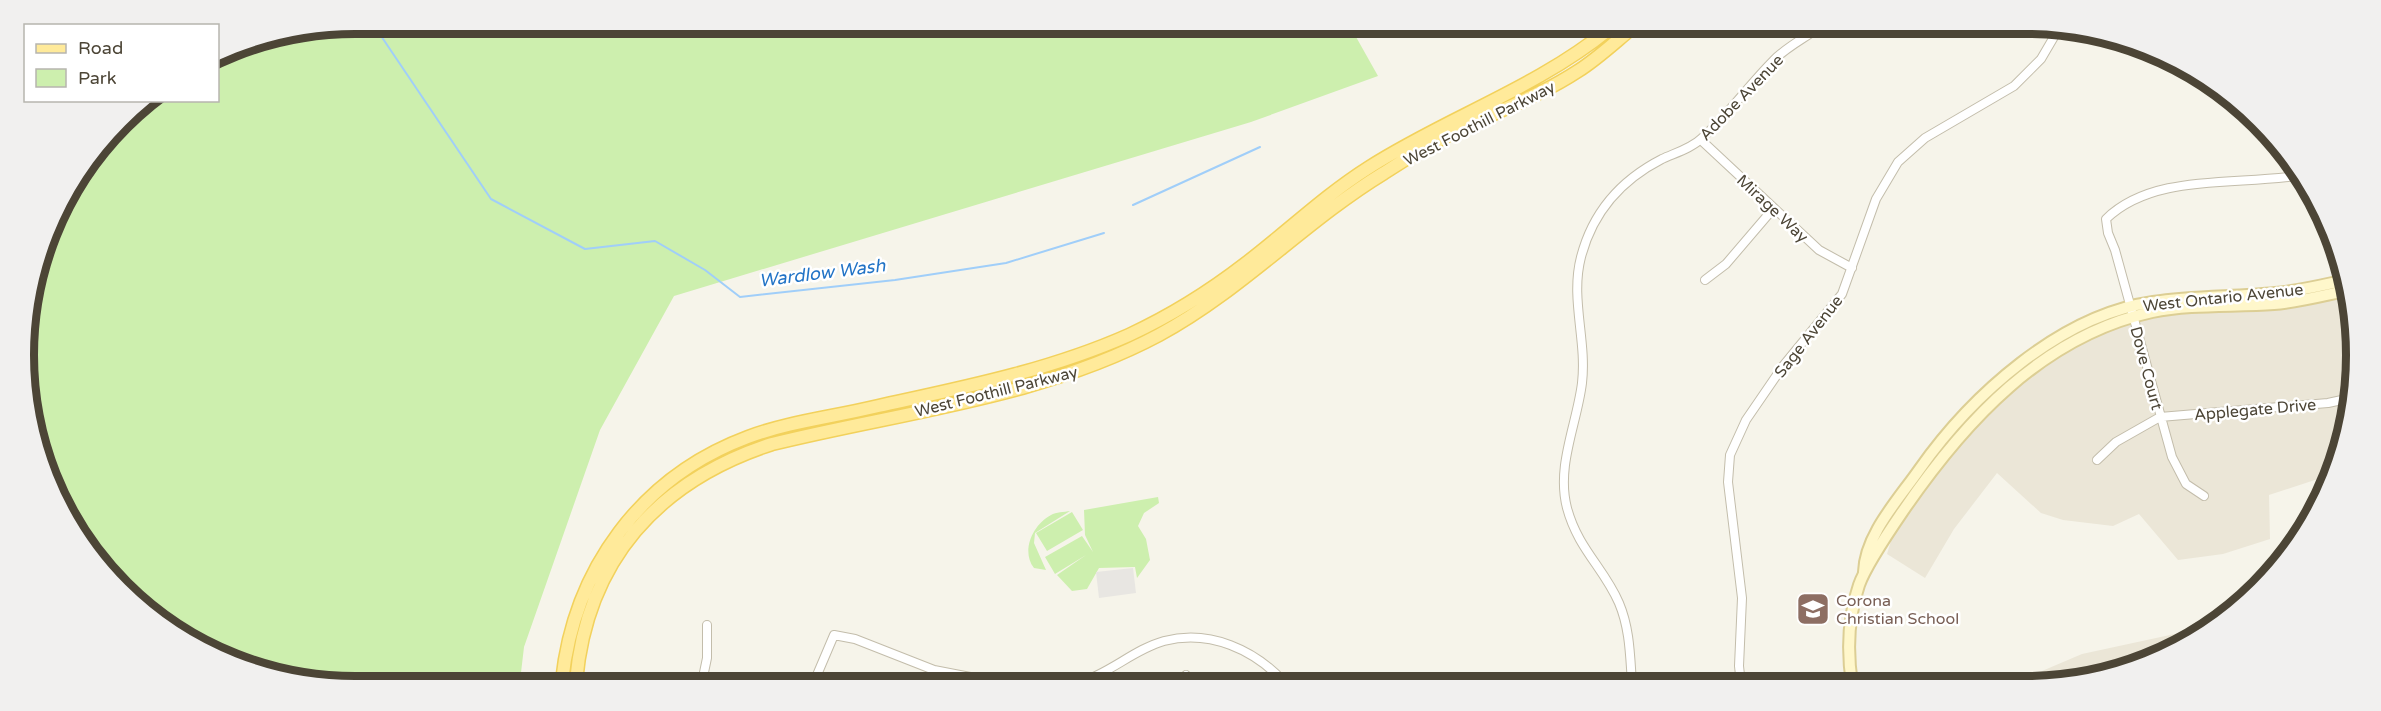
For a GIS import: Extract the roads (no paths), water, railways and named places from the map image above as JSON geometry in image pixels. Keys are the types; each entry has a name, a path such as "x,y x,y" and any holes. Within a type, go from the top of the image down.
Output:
{"main road":[{"name":"West Foothill Parkway","path":"563,676 571,627 580,599 603,552 635,511 687,467 723,447 750,436 1019,375 1076,357 1130,334 1213,287 1334,191 1366,169 1430,130 1536,78 1572,57 1601,34"},
{"name":"West Foothill Parkway","path":"577,676 585,627 606,575 631,536 654,511 694,479 738,455 771,444 1024,387 1115,356 1159,335 1228,292 1339,204 1382,174 1462,128 1528,98 1579,71 1625,34"},
{"name":"West Ontario Avenue","path":"1851,676 1849,648 1851,620 1864,573 1940,458 1990,404 2035,365 2072,341 2150,302 2276,293 2338,282"},
{"name":"West Ontario Avenue","path":"2132,313 2277,303 2340,292"}],"street":[{"name":"Adobe Avenue","path":"1631,676 1628,632 1621,609 1583,550 1566,507 1563,480 1582,383 1582,349 1576,285 1581,256 1602,208 1618,188 1637,172 1701,140 1774,59 1810,34"},
{"name":"Sage Avenue","path":"1740,676 1742,598 1728,483 1730,455 1746,420 1783,366 1842,294 1876,199 1899,162 1925,138 2014,86 2041,59 2055,36"},
{"name":"Mirage Way","path":"1701,140 1819,250 1852,268"},
{"name":"Dove Court","path":"2204,496 2186,484 2172,457 2108,233 2106,219 2120,206 2152,192 2175,187 2291,176"},
{"path":"1705,280 1726,264 1773,209"},
{"name":"Applegate Drive","path":"2160,417 2328,403 2343,400"},
{"path":"2097,460 2115,442 2160,417"},
{"path":"703,676 707,658 707,625"},
{"path":"817,676 834,635 855,639 934,670 965,676"},
{"path":"1093,676 1164,641 1188,638 1235,645 1262,660 1278,676"}],"waterway":[{"name":"Wardlow Wash","path":"380,34 491,199 585,249 655,241 705,270 740,297 895,280 1006,263 1104,233"},
{"name":"Wardlow Wash","path":"1133,205 1260,147"}],"place":[{"name":"Corona Christian School","path":"1813,609"}]}
